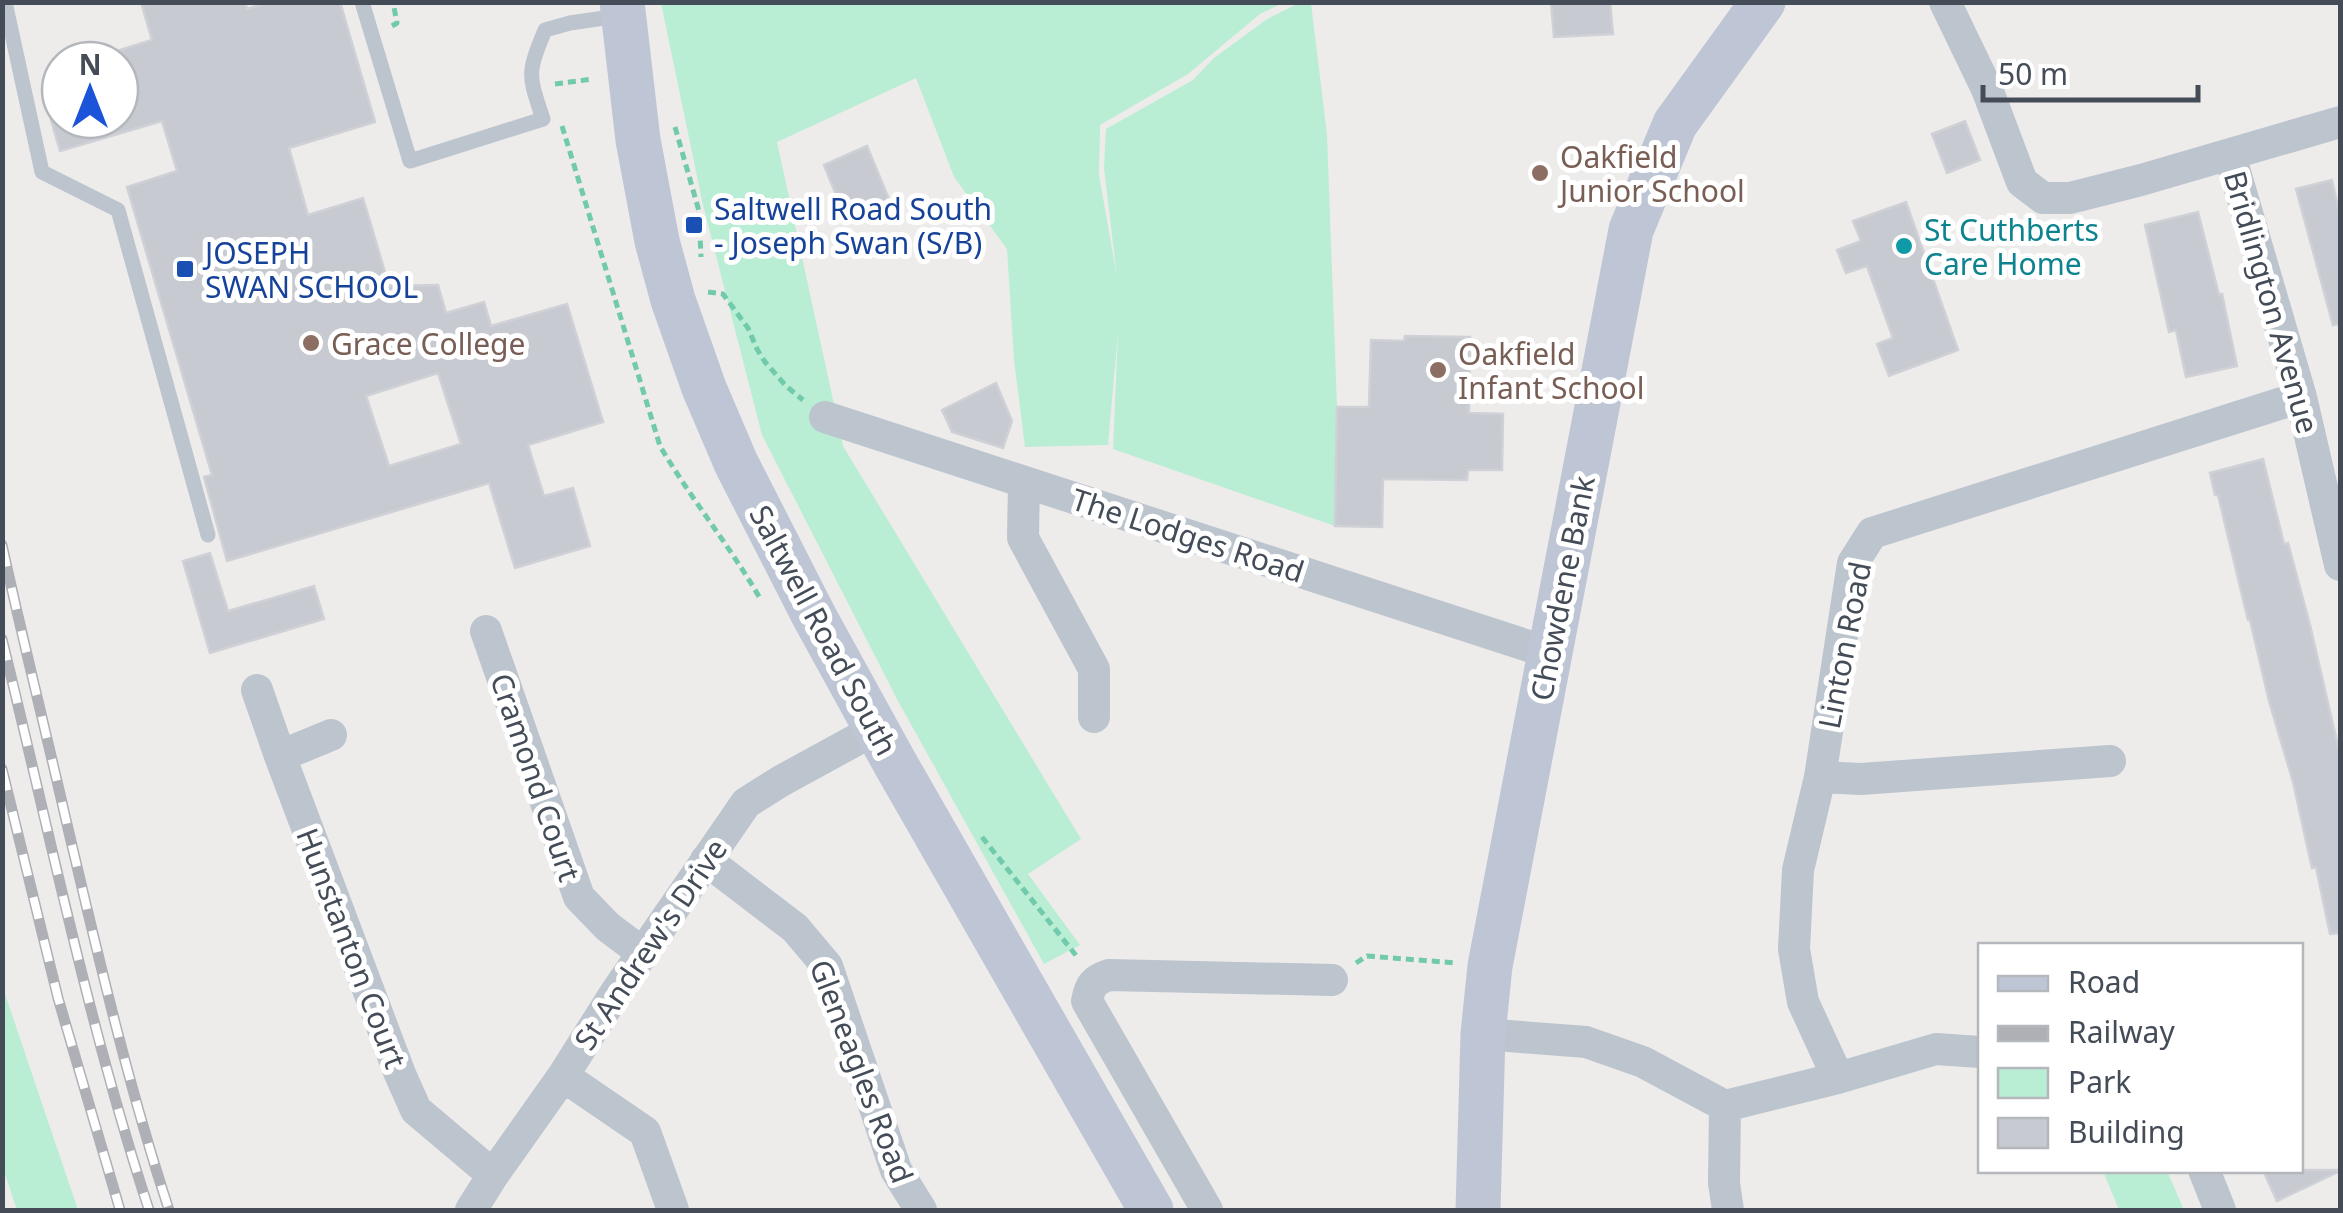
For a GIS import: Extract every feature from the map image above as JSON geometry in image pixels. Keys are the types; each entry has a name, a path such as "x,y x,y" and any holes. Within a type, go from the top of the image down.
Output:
{"street":[{"name":"Chowdene Bank","path":"1478,1210 1483,1034 1490,966 1631,230 1674,124 1763,2"},
{"path":"1945,2 1986,89 2022,182 2043,198 2070,198 2340,122"},
{"name":"Saltwell Road South","path":"622,9 638,140 657,241 704,388 736,463 876,729 1150,1210"},
{"name":"Bridlington Avenue","path":"2230,155 2301,397 2340,565"},
{"name":"Linton Road","path":"1838,1078 1803,1002 1794,948 1798,870 1820,777 1854,563 1872,534 2301,397"},
{"name":"The Lodges Road","path":"825,417 1550,653"},
{"path":"1024,482 1023,538 1094,668 1094,717"},
{"name":"Cramond Court","path":"486,631 579,898 644,954"},
{"name":"Hunstanton Court","path":"257,690 416,1110 493,1174"},
{"name":"St Andrew's Drive","path":"471,1210 746,803 876,729"},
{"path":"280,756 331,734"},
{"path":"1820,777 1861,779 2110,761"},
{"name":"Gleneagles Road","path":"706,860 795,928 827,966 896,1170 921,1210"},
{"path":"1207,1210 1088,1001 1089,989 1095,980 1108,975 1332,980"},
{"path":"1483,1034 1586,1042 1642,1062 1725,1106 1936,1049 1978,1052"},
{"path":"563,1076 645,1132 673,1210"},
{"path":"1725,1106 1724,1183 1728,1210"},
{"path":"2205,1173 2220,1210"}],"lane":[{"path":"4,2 42,172 118,210 208,535"},
{"path":"362,2 410,161 544,119 532,86 530,67 545,30 622,9"}],"path":[{"path":"532,86 604,77"},
{"path":"675,126 699,211 701,260"},
{"path":"673,300 703,291 722,294 748,328 757,350 786,386 825,417"},
{"path":"976,830 1095,980"},
{"path":"1332,980 1367,956 1490,966"}],"green space":[{"path":"661,3 1283,3 1260,14 1188,74 1100,125 1099,175 1117,277 1104,168 1106,129 1193,80 1214,58 1267,19 1299,3 1311,3 1327,135 1337,407 1335,526 1113,449 1118,332 1108,445 1025,447 1014,360 1007,249 954,177 916,78 777,142 843,446 1081,839 1028,874 1080,945 1044,964 898,701 762,435 703,205"},
{"path":"3,988 78,1210 17,1210 3,1168"},
{"path":"2104,1173 2168,1173 2184,1210 2119,1210"}],"building":[{"path":"141,2 245,2 247,9 268,2 340,2 375,122 289,148 308,215 363,198 389,286 438,285 446,313 484,302 491,326 567,304 603,422 528,445 544,496 573,488 590,546 515,568 489,483 227,561 204,477 212,475 127,187 177,171 162,121 140,127 140,44 152,40","holes":["438,373 461,444 389,466 366,396"]},
{"path":"1551,2 1610,2 1613,34 1554,37"},
{"path":"1965,121 1980,160 1947,173 1932,134"},
{"path":"57,140 97,140 60,151"},
{"path":"867,146 891,204 847,222 824,165"},
{"path":"2332,180 2340,216 2340,324 2333,325 2296,189"},
{"name":"St Cuthberts Care Home","path":"1906,202 1958,350 1889,376 1877,344 1893,338 1867,266 1846,273 1837,250 1861,241 1853,221"},
{"path":"2198,212 2219,295 2222,294 2237,366 2186,377 2176,330 2169,332 2145,225"},
{"path":"1405,336 1470,337 1469,413 1503,414 1502,470 1468,470 1467,480 1383,479 1382,527 1335,526 1337,407 1369,407 1371,340 1404,341"},
{"path":"996,383 1012,421 1003,448 952,432 942,410"},
{"path":"2263,459 2310,625 2340,755 2340,933 2330,934 2316,867 2312,868 2293,782 2210,473"},
{"path":"210,553 228,611 314,586 324,619 210,653 183,561"},
{"path":"2340,1170 2340,1171 2277,1201 2264,1173"}],"railway":[{"path":"2,545 113,1016 169,1210"},
{"path":"2,639 88,998 149,1210"},
{"path":"2,769 58,998 120,1210"}],"place":[{"name":"Oakfield Junior School","path":"1540,173"},
{"name":"Saltwell Road South - Joseph Swan (S/B)","path":"694,225"},
{"name":"St Cuthberts Care Home","path":"1904,246"},
{"name":"JOSEPH SWAN SCHOOL","path":"185,269"},
{"name":"Grace College","path":"311,343"},
{"name":"Oakfield Infant School","path":"1438,370"}]}
